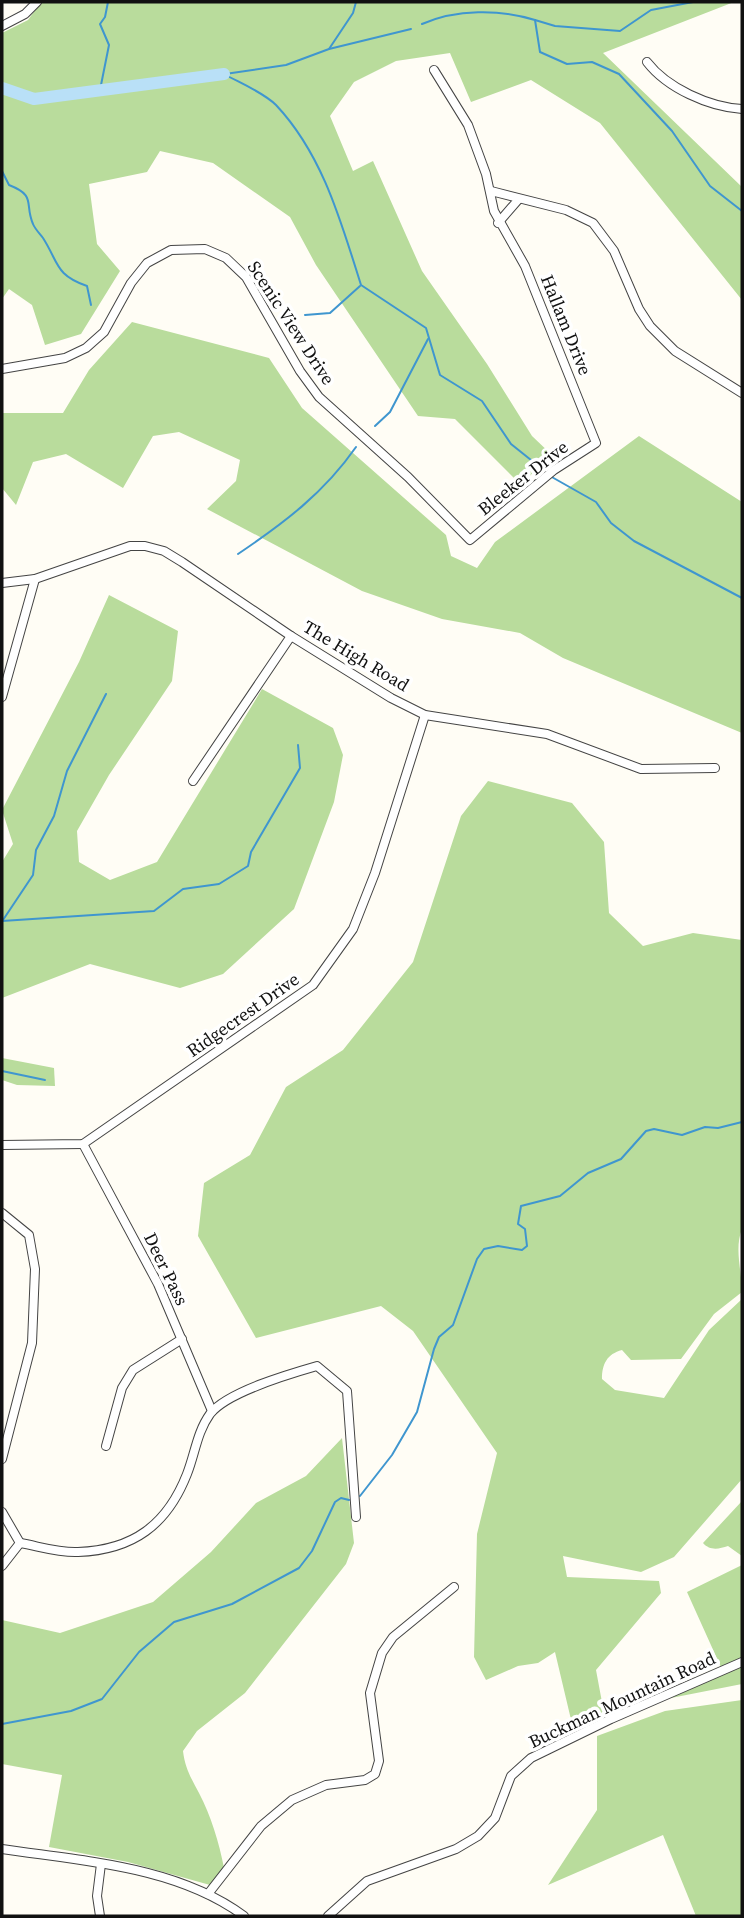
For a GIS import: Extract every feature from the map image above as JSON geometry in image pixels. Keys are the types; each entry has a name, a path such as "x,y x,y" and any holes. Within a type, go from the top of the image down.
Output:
{"street":[{"path":"2,26 17,20 37,2"},
{"path":"647,62 658,76 717,106 742,109"},
{"name":"Hallam Drive","path":"434,70 468,125 491,191 498,223 525,266 597,443"},
{"path":"491,191 580,215 593,223 614,251 639,309 650,326 675,351 742,393"},
{"path":"498,223 518,200"},
{"name":"Scenic View Drive","path":"2,369 65,358 86,348 104,332 131,283 147,263 171,250 205,249 226,258 246,276 300,371 319,397 399,468 470,540"},
{"name":"Bleeker Drive","path":"470,540 582,451 597,443"},
{"name":"The High Road","path":"2,583 35,579 111,551 145,545 164,551 291,636 391,698 425,715 547,734 641,769 715,768"},
{"path":"2,697 35,579"},
{"path":"193,781 291,636"},
{"name":"Ridgecrest Drive","path":"83,1144 313,985 353,929 375,873 425,715"},
{"path":"2,1145 83,1144"},
{"name":"Deer Pass","path":"83,1144 158,1284 212,1412"},
{"path":"2,1213 29,1235 35,1269 32,1343 2,1458"},
{"path":"106,1446 122,1388 134,1370 182,1339"},
{"path":"19,1543 77,1552 125,1545 150,1530 171,1508 188,1472 203,1426 212,1412 259,1385 317,1366 347,1391 356,1517"},
{"path":"2,1512 19,1543"},
{"path":"2,1566 19,1543"},
{"path":"208,1894 261,1826 292,1800 326,1785 365,1780 375,1773 379,1761 370,1693 382,1653 393,1637 454,1587"},
{"name":"Buckman Mountain Road","path":"328,1916 367,1881 456,1849 478,1836 495,1818 511,1776 531,1758 613,1718 742,1662"},
{"path":"2,1849 151,1874 208,1894 244,1916"},
{"path":"100,1916 97,1896 101,1864"}],"green space":[{"path":"41,2 734,2 603,53 742,187 742,300 600,123 531,80 471,102 450,53 396,61 354,82 330,116 353,171 373,161 422,271 487,364 532,436 553,456 520,484 455,419 418,416 316,265 290,217 213,163 160,151 147,172 89,184 97,244 120,271 81,334 45,345 32,305 9,289 2,299 2,33 28,20"},
{"path":"132,322 269,358 302,408 446,535 451,556 477,568 495,542 639,436 742,502 742,733 563,658 520,633 442,619 362,591 207,509 236,481 240,460 179,432 153,436 123,488 66,454 33,462 16,505 2,488 2,413 63,413 89,370"},
{"path":"109,595 178,631 172,681 109,775 77,831 79,862 110,880 157,862 262,689 333,728 343,755 334,802 294,909 223,974 180,988 90,964 2,998 2,862 13,844 2,810 79,662"},
{"path":"488,781 572,803 604,842 609,913 643,946 693,933 742,940 742,1229 738,1252 742,1292 714,1314 681,1359 631,1360 622,1350 606,1360 602,1379 615,1390 664,1398 709,1330 742,1299 742,1479 674,1557 641,1572 563,1556 567,1577 659,1581 661,1593 596,1670 604,1713 573,1728 555,1652 538,1663 518,1666 486,1680 474,1657 477,1534 497,1453 413,1331 381,1306 256,1338 198,1236 204,1183 250,1155 286,1087 343,1050 413,962 461,816"},
{"path":"2,1058 54,1068 55,1086 17,1085 2,1080"},
{"path":"342,1438 354,1543 346,1564 245,1693 197,1731 183,1751 189,1773 211,1820 224,1868 210,1885 128,1862 49,1847 62,1775 2,1764 2,1620 60,1633 153,1602 211,1552 256,1503 306,1476"},
{"path":"742,1501 742,1556 728,1546 715,1549 706,1546 703,1543"},
{"path":"742,1565 742,1684 671,1698 724,1674 687,1592"},
{"path":"742,1700 742,1916 696,1916 663,1835 548,1885 597,1810 597,1736 665,1711"}],"waterway":[{"path":"100,90 109,45 100,24 105,17 108,2"},
{"path":"329,49 353,13 356,2"},
{"path":"535,20 555,26 620,31 651,10 693,2"},
{"path":"422,24 435,19 478,12 535,20 540,52 567,64 592,62 619,74 672,131 710,186 742,211"},
{"path":"225,74 286,65 329,49 411,29"},
{"path":"224,74 271,100 306,145 329,190 361,285 426,328 440,375 482,401 511,444 546,472"},
{"path":"2,88 34,99 224,74"},
{"path":"2,171 9,185 27,197 33,224 63,273 87,286 91,305"},
{"path":"305,315 330,313 360,286"},
{"path":"375,426 390,412 428,339"},
{"path":"238,554 317,493 356,447"},
{"path":"550,476 596,502 611,523 634,541 742,598"},
{"path":"3,920 33,875 36,850 54,816 67,771 106,694"},
{"path":"2,921 154,911 183,889 219,884 248,866 251,852 300,768 298,745"},
{"path":"2,1071 45,1080"},
{"path":"360,1496 392,1455 417,1412 434,1349 439,1337 453,1325 477,1259 484,1249 498,1246 522,1250 527,1246 525,1229 518,1224 521,1206 560,1196 588,1173 621,1159 646,1131 654,1129 682,1135 705,1127 718,1128 742,1122"},
{"path":"2,1724 71,1711 102,1699 139,1652 174,1622 232,1604 299,1568 312,1551 335,1502 341,1498 349,1500"}]}
